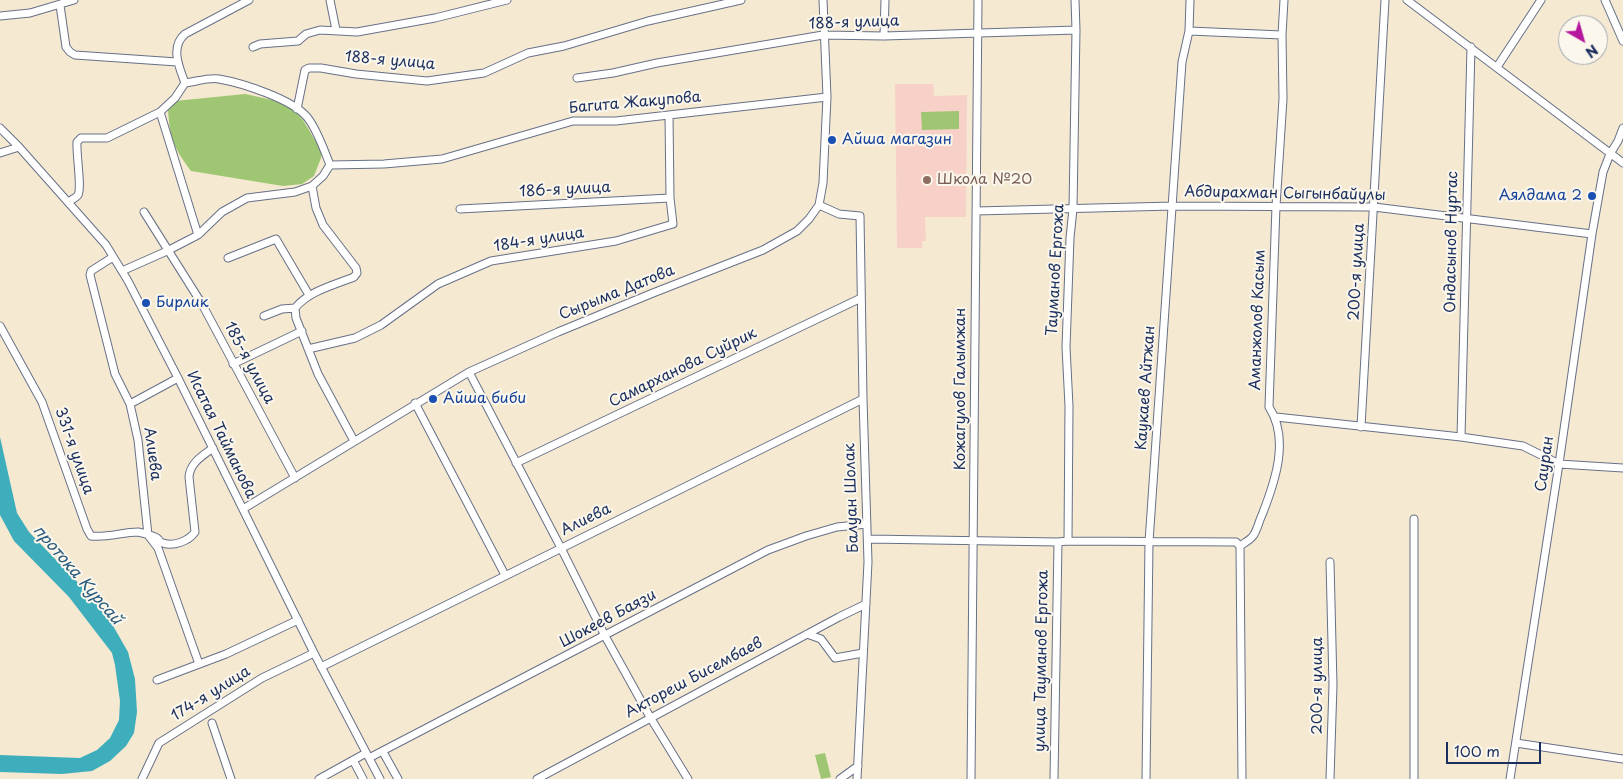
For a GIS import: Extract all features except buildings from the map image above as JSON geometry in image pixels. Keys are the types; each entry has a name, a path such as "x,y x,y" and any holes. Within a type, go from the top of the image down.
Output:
{"street":[{"path":"0,16 30,13 74,0"},
{"path":"185,83 177,62 180,38 249,0"},
{"path":"330,0 336,30"},
{"path":"253,47 260,44 298,41 306,34 320,30 357,32 435,18 508,0"},
{"name":"188-я улица","path":"297,108 305,70 309,68 427,81 484,73 528,53 564,46 648,21 741,0"},
{"name":"Сырыма Датова","path":"243,509 469,372 558,332 763,250 781,242 798,231 819,205 824,183 826,97 823,0"},
{"path":"884,36 885,0"},
{"name":"Кожагулов Галымжан","path":"971,779 978,0"},
{"name":"Тауманов Ергожа","path":"1068,541 1069,406 1066,347 1070,238 1073,209 1075,0"},
{"name":"Каукаев Айтжан","path":"1146,779 1149,542 1182,62 1189,31 1190,0"},
{"name":"Аманжолов Касым","path":"1240,546 1254,536 1271,493 1277,472 1280,446 1276,417 1269,407 1276,206 1283,99 1282,35 1284,0"},
{"name":"200-я улица","path":"1361,427 1386,0"},
{"path":"1407,0 1623,163"},
{"path":"1497,67 1541,0"},
{"path":"1605,0 1623,41"},
{"path":"60,5 66,47 75,55 177,62"},
{"name":"188-я улица","path":"577,78 823,35 884,36 1076,30"},
{"path":"1189,31 1282,35"},
{"name":"Ондасынов Нуртас","path":"1461,437 1471,47"},
{"path":"68,202 78,195 80,187 77,168 77,142 81,138 107,138 160,112 175,98 185,83 218,79 274,95 297,108 306,116 323,146 330,166 312,186 295,192 247,198 222,212 198,236 122,271"},
{"name":"Багита Жакупова","path":"330,166 442,159 573,121 616,121 826,97"},
{"path":"160,112 198,236"},
{"path":"669,115 670,198"},
{"name":"Исатая Тайманова","path":"0,128 106,245 122,271 178,378 321,667 380,779"},
{"name":"Сауран","path":"1510,779 1559,464 1592,234 1603,172 1623,128"},
{"path":"0,154 19,147"},
{"path":"312,186 316,208 323,225 356,268 357,273 354,277 309,295 295,308 296,318 318,374 354,441"},
{"name":"186-я улица","path":"460,209 670,198"},
{"name":"184-я улица","path":"308,349 355,338 381,325 438,284 491,261 616,241 673,224 670,198"},
{"name":"Балуан Шолак","path":"819,205 839,214 860,216 863,398 868,538 857,779"},
{"name":"Абдирахман Сыгынбайулы","path":"976,211 1173,206 1374,207 1592,234"},
{"name":"185-я улица","path":"144,212 202,304 295,478"},
{"path":"228,258 276,238 309,295"},
{"name":"Алиева","path":"113,257 91,271 90,275 115,374 130,404 138,440 148,535 158,548 199,664"},
{"name":"Самарханова Суйрик","path":"516,463 861,298"},
{"path":"264,316 282,309 295,308"},
{"name":"331-я улица","path":"0,326 42,402 91,536 100,537 139,532 148,535"},
{"path":"233,364 302,331"},
{"path":"469,372 605,636 650,717 688,779"},
{"path":"130,404 178,378"},
{"name":"Алиева","path":"321,667 863,398"},
{"path":"415,403 505,575"},
{"path":"1276,417 1461,437 1523,446 1559,464 1623,468"},
{"path":"148,535 157,538 161,543 168,544 185,541 192,537 195,532 189,470 213,448"},
{"path":"1414,519 1414,779"},
{"name":"Шокеев Баязи","path":"319,779 353,760 383,752 768,550 837,527 867,524"},
{"path":"868,538 1058,542 1236,542 1240,546 1242,779"},
{"name":"улица Тауманов Ергожа","path":"1054,779 1058,542"},
{"name":"200-я улица","path":"1330,562 1333,685 1330,779"},
{"name":"Актореш Бисембаев","path":"537,779 650,717 866,604"},
{"path":"157,680 226,654 298,620"},
{"path":"807,634 821,639 835,658 863,653"},
{"name":"174-я улица","path":"142,779 159,743 262,678 314,653"},
{"path":"212,723 231,779"},
{"path":"1516,743 1623,758"},
{"path":"383,752 398,779"},
{"path":"353,760 363,779"},
{"path":"840,779 858,766"}],"shaded area":[{"path":"895,84 933,84 934,96 967,95 966,217 925,217 926,241 922,241 922,248 897,248"}],"green space":[{"path":"245,94 277,101 294,110 303,120 322,152 314,176 302,184 283,186 191,171 180,155 171,136 168,109 175,101"},
{"path":"959,111 959,129 922,130 921,112"},
{"path":"825,753 831,777 821,779 815,755"}],"water":[{"path":"0,437 17,513 29,532 86,591 108,617 128,652 135,679 137,712 134,733 126,746 110,761 92,771 62,774 0,772 0,755 80,758 97,750 110,738 119,720 120,701 112,653 69,597 14,541 0,515"}],"place":[{"name":"Айша магазин","path":"832,140"},
{"name":"Школа №20","path":"927,180"},
{"name":"Аялдама 2","path":"1592,196"},
{"name":"Бирлик","path":"146,303"},
{"name":"Айша биби","path":"433,399"}],"water label":[{"name":"протока Курсай","path":"77,575"}]}
